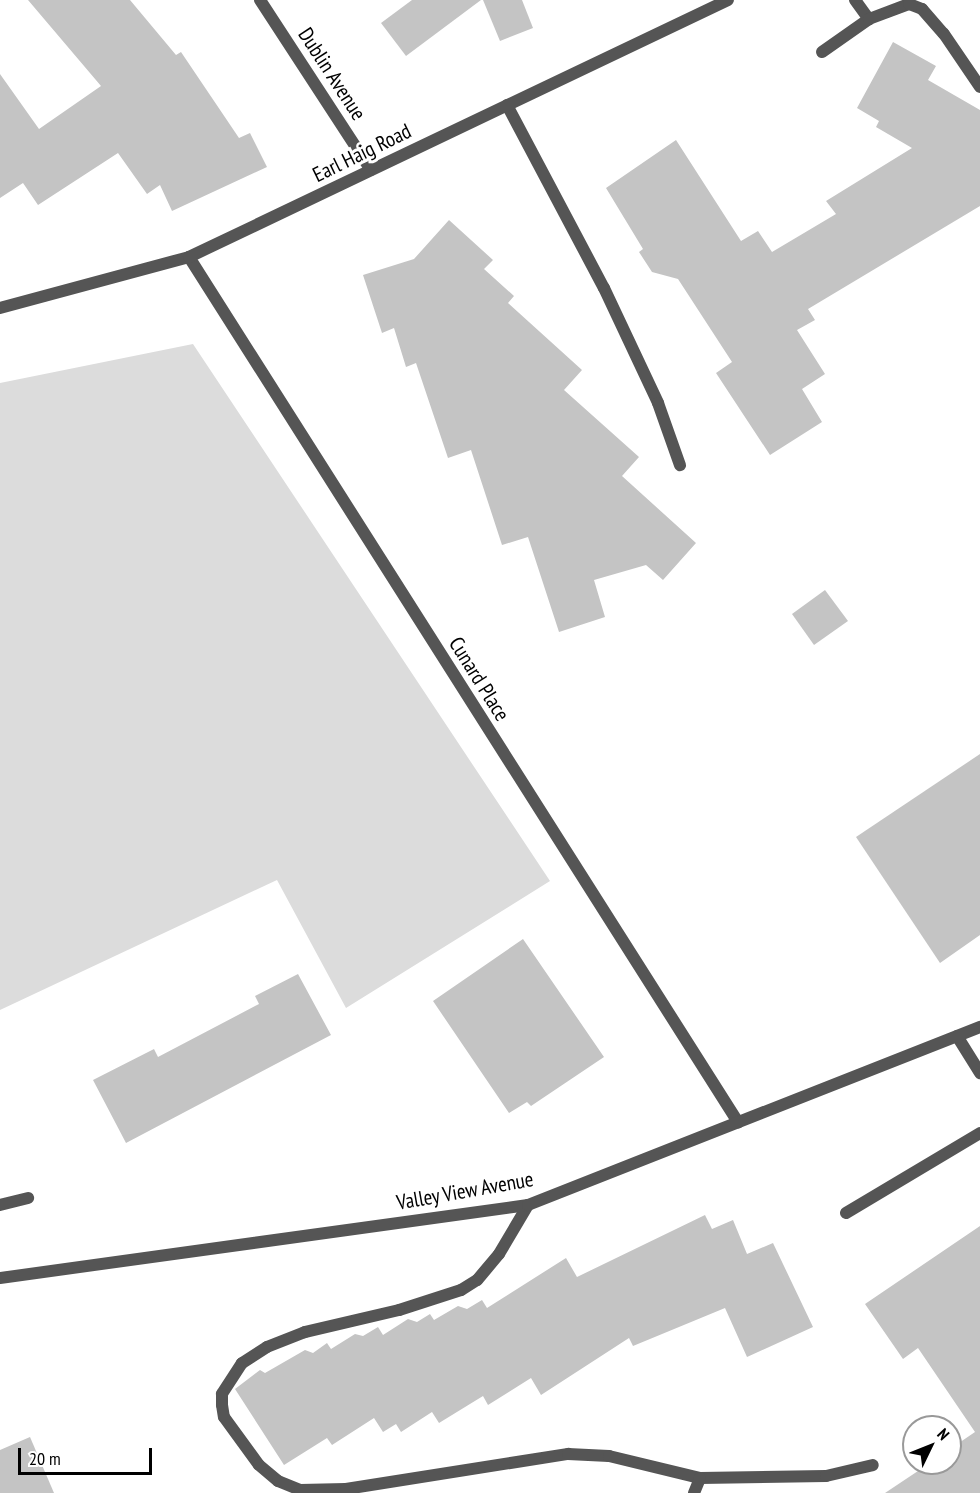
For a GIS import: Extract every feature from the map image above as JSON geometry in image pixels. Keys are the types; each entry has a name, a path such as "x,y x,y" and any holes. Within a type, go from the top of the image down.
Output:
{"street":[{"name":"Dublin Avenue","path":"260,0 371,170"},
{"name":"Earl Haig Road","path":"0,308 189,257 728,0"},
{"path":"855,0 869,19"},
{"path":"822,52 869,19 895,6 909,4 922,9 944,34 980,87"},
{"path":"507,105 604,288 658,403 680,465"},
{"name":"Cunard Place","path":"189,257 738,1122"},
{"name":"Valley View Avenue","path":"0,1278 528,1205 980,1027"},
{"path":"957,1036 980,1073"},
{"path":"846,1213 980,1133"},
{"path":"0,1205 28,1198"},
{"path":"528,1205 499,1254 477,1280 461,1290 399,1310 305,1332 267,1347 242,1363 222,1394 224,1417 259,1465 278,1481 300,1490 346,1489 568,1454 609,1456 700,1478 826,1476 873,1465"},
{"path":"693,1493 700,1478"}],"shaded area":[{"path":"193,344 550,881 346,1008 277,880 0,1010 0,383"}],"building":[{"path":"28,0 130,0 176,55 181,52 239,138 250,133 267,167 172,211 160,185 147,194 118,153 38,205 23,183 0,198 0,74 39,129 101,86"},
{"path":"412,0 481,0 406,56 381,23"},
{"path":"483,0 522,0 533,28 500,41"},
{"path":"893,42 936,66 928,80 980,110 980,206 808,309 815,320 797,330 825,374 802,389 822,422 770,455 716,373 732,362 678,279 652,272 639,252 643,249 606,188 676,140 741,241 758,231 772,252 836,214 826,201 912,148 876,127 879,121 857,108"},
{"path":"449,220 493,260 484,269 514,296 508,303 582,370 564,390 639,457 622,476 696,543 663,580 646,565 594,580 605,617 559,632 528,537 502,545 471,450 448,458 416,363 406,367 394,328 382,333 363,275 414,259"},
{"path":"825,590 848,621 814,645 792,614"},
{"path":"980,754 980,935 940,963 856,837"},
{"path":"523,939 604,1057 531,1106 527,1102 509,1113 433,1001"},
{"path":"298,974 331,1035 126,1143 93,1080 154,1049 158,1057 259,1004 255,996"},
{"path":"705,1215 712,1229 733,1220 747,1254 773,1243 813,1327 747,1357 725,1308 633,1346 629,1338 541,1395 531,1378 488,1405 483,1396 439,1423 432,1412 401,1432 396,1424 383,1432 374,1418 332,1445 327,1438 284,1465 235,1389 260,1370 265,1373 305,1350 313,1353 327,1343 331,1349 355,1334 363,1336 378,1327 383,1335 408,1319 417,1322 430,1314 434,1320 458,1306 467,1309 482,1300 487,1308 566,1258 577,1277"},
{"path":"980,1226 980,1493 885,1493 912,1475 962,1475 962,1441 975,1432 918,1348 903,1359 865,1304"},
{"path":"30,1437 54,1493 0,1493 0,1450"}]}
